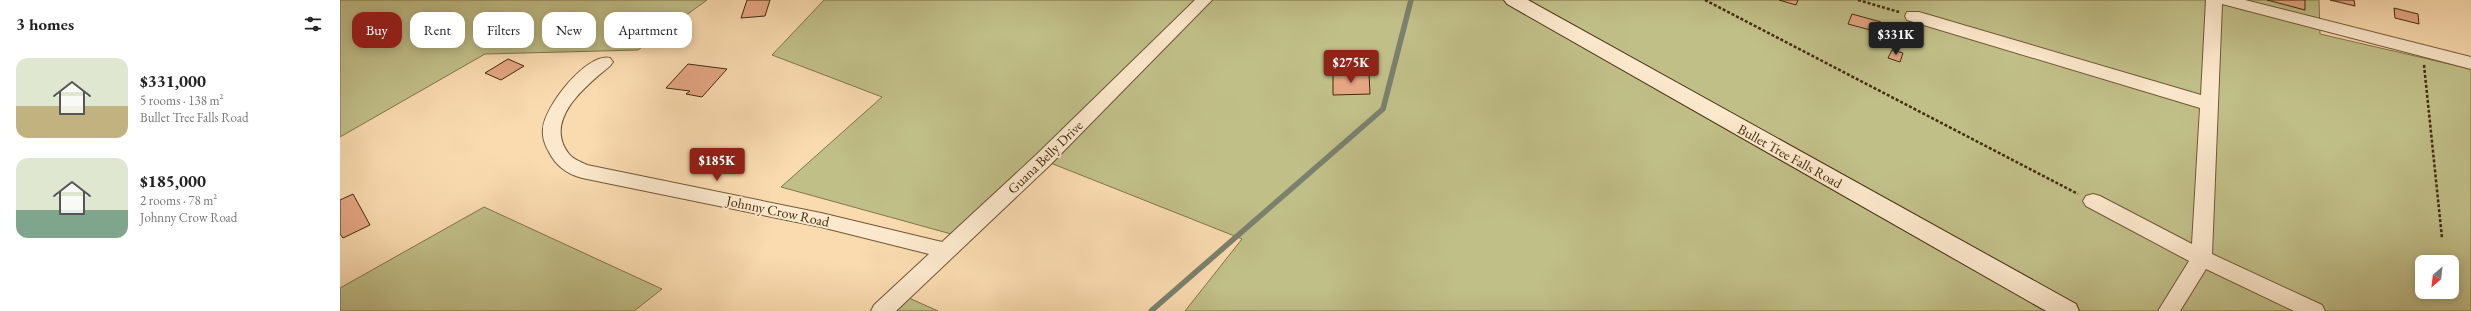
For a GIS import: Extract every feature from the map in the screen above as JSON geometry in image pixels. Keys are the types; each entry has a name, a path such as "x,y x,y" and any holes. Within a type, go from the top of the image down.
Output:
{"main road":[{"name":"Bullet Tree Falls Road","path":"1519,3 2067,311"}],"street":[{"name":"Guana Belly Drive","path":"882,311 1043,160 1204,0"},
{"path":"2169,311 2202,258 2214,0"},
{"path":"2225,0 2471,63"},
{"path":"1913,16 2209,104"},
{"name":"Johnny Crow Road","path":"604,62 578,82 561,101 554,122 553,137 562,158 582,171 821,220 947,251"},
{"path":"2093,201 2202,258 2314,311"}],"path":[{"path":"1704,0 2093,201"},
{"path":"1858,0 1913,16"},
{"path":"2422,50 2442,238"}],"shaded area":[{"path":"340,0 707,0 690,12 604,12 604,48 641,48 638,50 485,54 340,137"},
{"path":"824,0 2319,0 2320,34 2471,69 2471,311 1185,311 1242,239 1043,160 962,237 781,187 882,97 772,55"},
{"path":"484,207 662,289 634,311 340,311 340,288"},
{"path":"900,294 938,311 882,311"}],"building":[{"path":"747,0 770,0 765,16 741,18"},
{"path":"1779,0 1798,0 1796,5"},
{"path":"2267,0 2305,0 2305,10"},
{"path":"2330,0 2354,0 2355,6"},
{"path":"2394,8 2418,14 2419,24 2395,18"},
{"path":"1852,14 1881,22 1878,32 1848,24"},
{"path":"1892,50 1903,53 1900,62 1888,58"},
{"path":"508,59 524,66 501,80 485,73"},
{"path":"688,64 727,69 702,97 686,94 690,91 666,88"},
{"path":"1333,73 1369,73 1370,94 1333,95"},
{"path":"353,194 370,225 343,238 340,234 340,200"}],"waterway":[{"path":"1151,311 1383,109 1411,0"}]}
